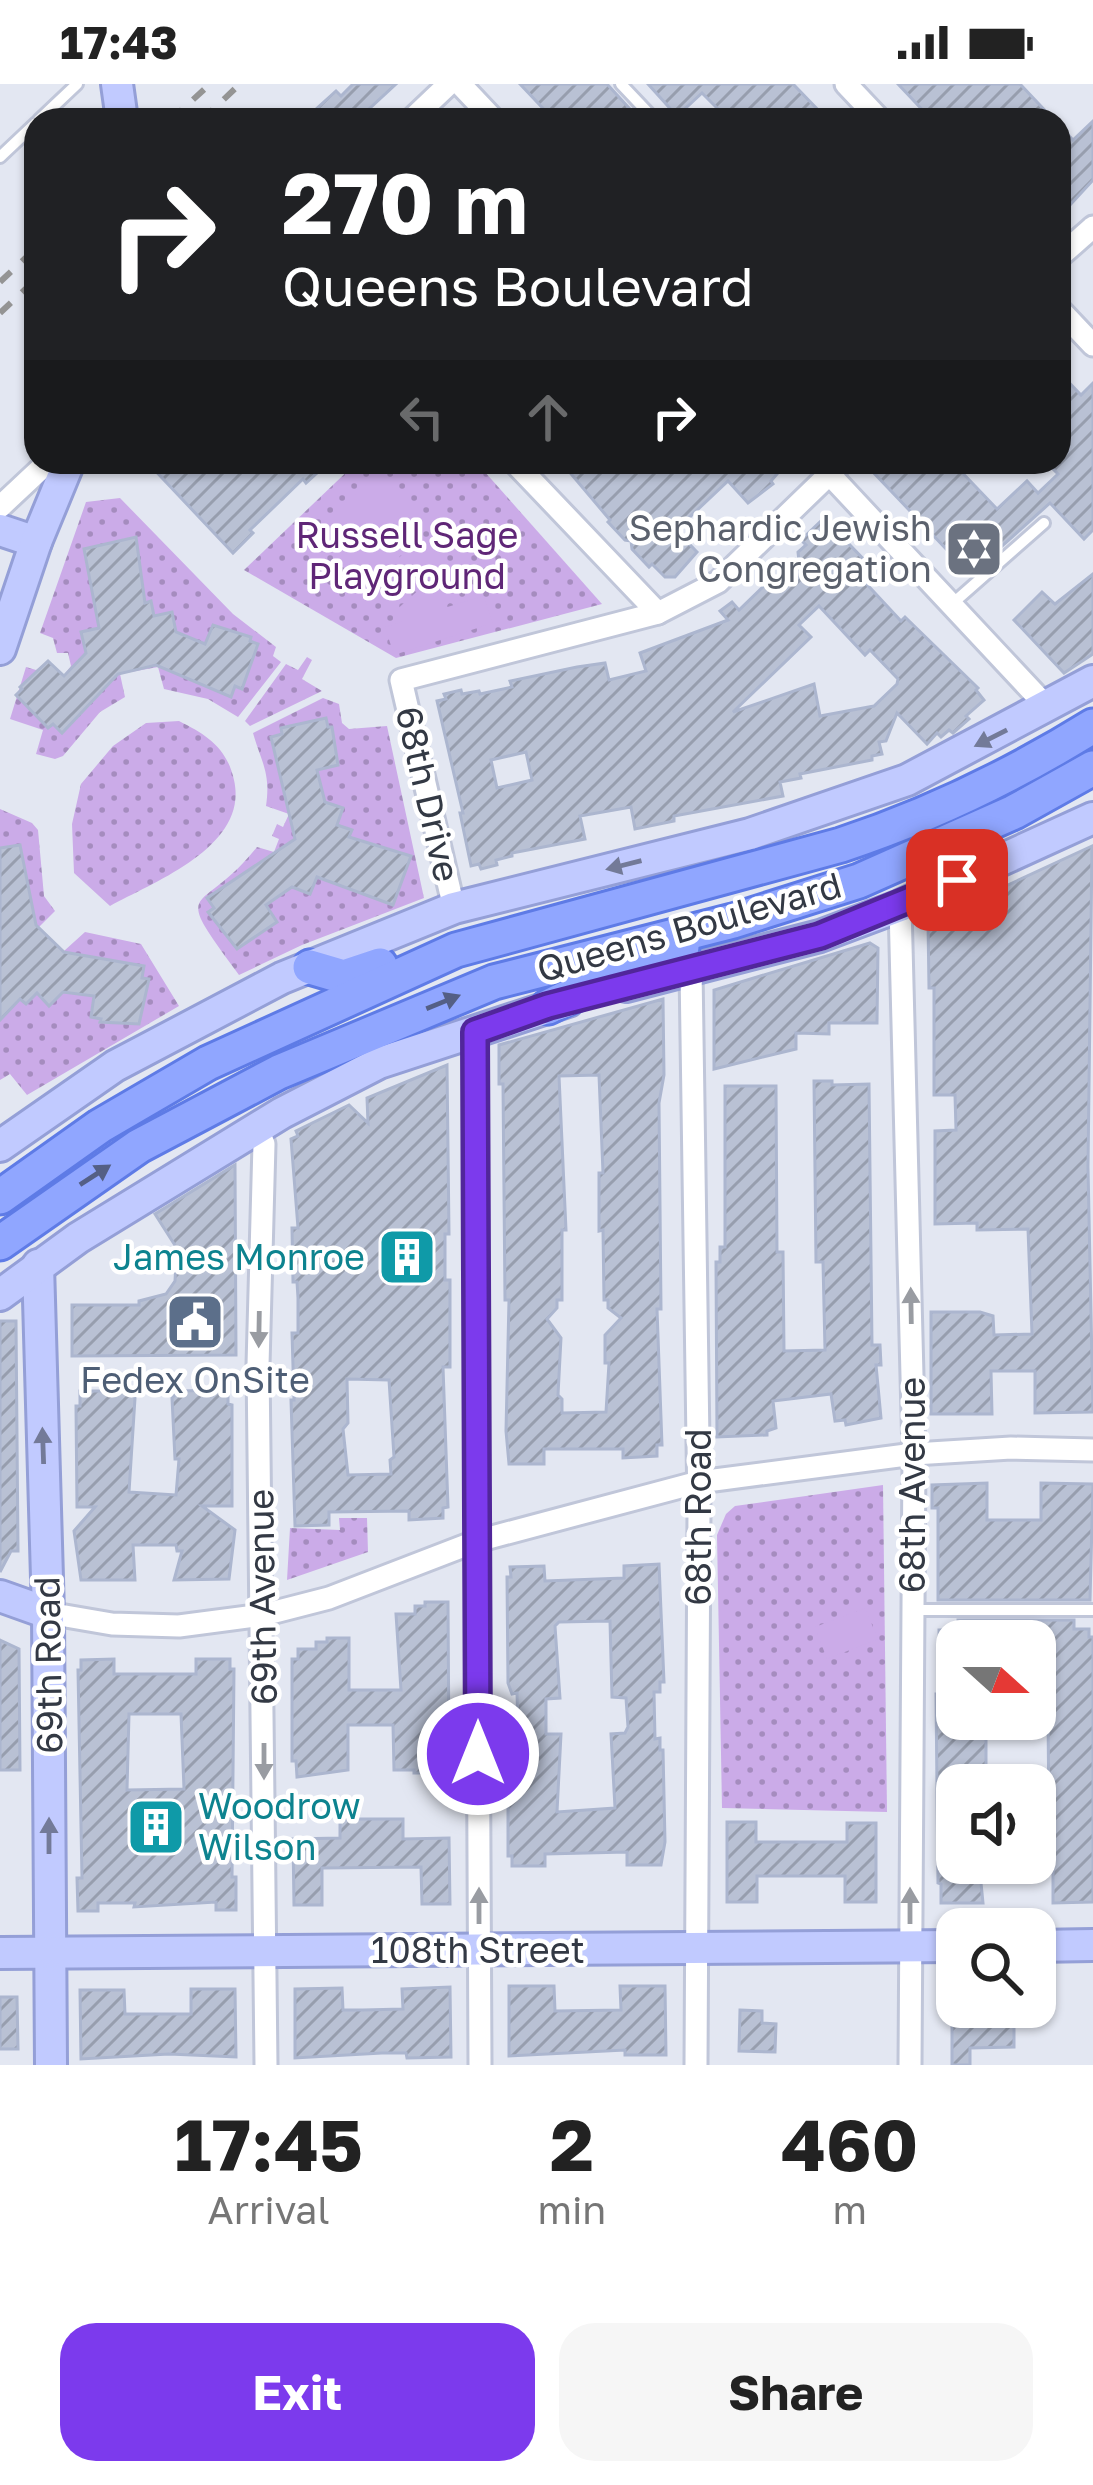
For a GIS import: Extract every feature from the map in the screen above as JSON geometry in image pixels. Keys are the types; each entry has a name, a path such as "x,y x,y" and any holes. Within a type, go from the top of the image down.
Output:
{"main road":[{"path":"1056,749 1093,712"},
{"name":"Queens Boulevard","path":"0,1197 100,1126 208,1063 455,950 890,829 1056,749 1093,726"},
{"name":"Queens Boulevard","path":"0,1244 139,1146 285,1071 494,982 733,921 860,881 1014,812 1093,768"},
{"path":"548,1006 586,987 636,972 733,921"},
{"path":"310,967 344,977 398,959 429,962"},
{"path":"285,1071 313,1070 358,1052 379,1063"}],"street":[{"path":"424,108 449,84"},
{"path":"460,84 483,108"},
{"path":"846,84 869,108"},
{"path":"1071,322 1093,345"},
{"path":"0,507 35,474"},
{"path":"0,649 65,474"},
{"path":"525,474 658,613 718,582 822,474"},
{"path":"837,474 1048,708"},
{"path":"0,530 36,542"},
{"name":"68th Drive","path":"454,908 401,680 658,613"},
{"name":"Queens Boulevard","path":"0,1146 115,1066 235,1001 310,967 454,908 751,834 908,780 1093,681"},
{"name":"Queens Boulevard","path":"0,1295 38,1265 169,1181 379,1063 548,1006 820,936 900,906 1093,818"},
{"name":"68th Avenue","path":"900,906 914,1454 910,2065"},
{"name":"68th Road","path":"692,969 699,1482 695,2065"},
{"path":"475,1032 480,2065"},
{"name":"69th Avenue","path":"258,1129 263,1144 258,1365 266,2065"},
{"name":"69th Road","path":"38,1265 48,1612 51,2065"},
{"path":"0,1596 48,1612 112,1624 179,1626 263,1615 329,1598 477,1541 699,1482 914,1454 1011,1448 1093,1450"},
{"path":"1056,1946 1093,1945"},
{"name":"108th Street","path":"0,1953 936,1946"}],"lane":[{"path":"52,108 76,84"},
{"path":"621,84 644,108"},
{"path":"0,157 24,135"},
{"path":"952,604 1044,523"},
{"path":"912,1610 1093,1610"}],"green space":[{"name":"Russell Sage Playground","path":"344,474 487,474 602,604 396,658 244,570"},
{"path":"383,474 412,509 398,522 410,536 362,579 342,557 367,533 362,528 336,551 317,529"},
{"path":"120,498 233,614 276,647 273,656 281,662 238,717 208,699 164,689 158,667 120,674 125,697 100,712 63,756 36,754 43,730 10,719 26,667 36,670 48,661 64,675 71,666 68,653 57,653 53,638 40,633 86,502"},
{"path":"417,541 437,563 389,606 370,584"},
{"path":"442,569 461,591 444,608 484,596 493,623 394,655 385,627 402,622 394,612"},
{"path":"307,657 312,660 302,679 322,691 250,726 245,721 286,664 298,670"},
{"path":"323,698 339,704 342,723 349,729 387,726 424,898 239,975 204,925 200,902 257,847 274,852 279,839 272,836 289,814 266,806 266,776 253,733"},
{"path":"179,721 221,751 234,780 235,803 227,824 195,858 110,906 74,873 72,824 81,784 113,746 146,723"},
{"path":"0,809 38,830 44,896 55,911 39,927 64,951 85,932 141,944 179,1006 27,1095 10,1074 0,1080"},
{"path":"883,1485 887,1812 722,1808 717,1535 726,1514 735,1506"},
{"path":"339,1518 367,1518 368,1552 287,1580 290,1528 340,1530"},
{"path":"865,1608 878,1639 827,1659 815,1627"}],"building":[{"path":"353,84 396,84 370,108 317,108 336,91 341,96"},
{"path":"520,84 607,84 629,108 543,108"},
{"path":"648,84 793,84 816,108 717,108 702,93 686,108 670,108"},
{"path":"898,84 1020,84 1043,108 921,108"},
{"path":"1093,121 1093,180 1071,204 1071,138"},
{"path":"1093,383 1093,530 1084,539 1050,503 981,565 960,543 950,553 875,474 963,474 997,509 1027,481 1038,493 1058,474 1071,474 1071,385 1081,395"},
{"path":"158,474 316,474 306,483 303,479 233,553"},
{"path":"571,474 777,474 773,484 748,503 728,481 676,530 697,552 675,577 665,577 652,564 649,567"},
{"path":"824,518 872,568 861,578 901,621 905,617 978,688 984,700 966,716 969,719 953,733 949,730 941,737 937,733 927,744 897,713 886,741 879,742 882,754 780,782 783,796 674,816 674,821 635,829 631,807 580,816 585,839 512,853 496,860 497,865 481,869 479,864 471,866 437,701 446,699 444,694 461,690 462,694 480,694 512,687 510,681 605,663 609,680 646,671 640,653 728,620 720,611 732,602 739,610 770,580 775,585 799,561 798,552 806,545 801,540","holes":["819,606 865,655 870,650 898,679 897,684 874,706 820,716 814,684 733,712 811,637 799,625","526,752 532,780 497,788 491,760"]},
{"path":"136,537 145,603 151,601 154,616 172,612 176,632 205,644 213,625 251,637 258,644 242,689 235,686 231,697 156,665 118,674 62,733 53,724 48,728 16,695 48,661 64,676 86,653 81,632 99,628 84,549"},
{"path":"1093,574 1093,654 1064,673 1014,620 1042,592 1055,604"},
{"path":"326,718 338,765 317,770 325,802 343,808 337,825 352,830 349,837 411,856 393,905 317,877 310,894 292,887 266,905 277,922 237,949 208,912 214,908 207,898 295,839 271,737 282,734 281,728"},
{"path":"20,845 36,925 64,952 144,966 142,978 149,979 139,1024 100,1022 91,1017 94,996 63,992 49,1006 37,993 26,1004 20,999 0,1020 0,848"},
{"path":"1092,846 1088,1167 1093,1412 1035,1413 1035,1371 991,1371 992,1414 931,1414 931,1312 980,1312 993,1316 994,1335 1032,1334 1028,1229 977,1230 977,1223 935,1224 935,1131 956,1130 955,1095 934,1095 934,988 929,988 928,922"},
{"path":"870,943 878,948 877,1023 829,1023 829,1034 796,1033 796,1049 714,1069 714,990"},
{"path":"663,999 661,1309 657,1309 662,1445 657,1445 657,1456 623,1458 623,1449 544,1449 544,1464 509,1464 509,1300 505,1300 499,1045","holes":["599,1075 603,1173 599,1173 599,1231 603,1230 604,1300 621,1318 605,1335 605,1363 609,1363 606,1412 562,1413 558,1395 561,1338 547,1319 557,1308 557,1300 562,1300 562,1230 566,1230 559,1076"]},
{"path":"447,1065 445,1280 450,1280 450,1367 443,1367 448,1507 443,1508 443,1518 409,1520 409,1511 329,1512 329,1525 295,1526 291,1400 298,1298 297,1282 293,1282 292,1228 298,1228 291,1139 298,1136 296,1131 349,1105 368,1123 367,1098","holes":["347,1379 389,1380 391,1474 348,1475 343,1429 348,1423"]},
{"path":"814,1081 869,1084 872,1345 880,1345 881,1365 876,1365 881,1418 846,1425 845,1420 835,1421 831,1394 773,1401 776,1428 767,1435 717,1437 716,1262 720,1262 720,1247 725,1247 725,1086 776,1086 777,1252 783,1252 784,1351 825,1350 823,1262 816,1262"},
{"path":"235,1165 236,1355 72,1356 72,1305 139,1305 139,1301 166,1294 175,1281 176,1262 185,1261 155,1214"},
{"path":"0,1321 16,1321 18,1551 11,1551 0,1572"},
{"path":"228,1390 232,1506 202,1506 235,1530 229,1579 174,1580 182,1551 176,1545 133,1545 135,1580 81,1580 74,1531 95,1507 77,1507 76,1406 80,1406 80,1391 128,1391 135,1398 129,1492 176,1495 179,1459 175,1459 172,1398 179,1391"},
{"path":"987,1483 987,1520 1041,1520 1041,1483 1093,1484 1090,1600 938,1600 938,1508 932,1508 932,1485"},
{"path":"659,1564 664,1682 660,1682 660,1692 654,1692 655,1739 660,1738 663,1750 661,1865 627,1865 627,1852 545,1854 545,1866 512,1866 512,1856 508,1856 508,1750 518,1728 517,1693 512,1694 508,1683 510,1567 544,1566 545,1581 624,1578 624,1566","holes":["610,1621 612,1697 626,1698 628,1727 625,1733 611,1734 615,1808 557,1812 561,1734 546,1734 546,1699 560,1698 555,1626 559,1622"]},
{"path":"425,1602 448,1602 446,1777 394,1770 393,1725 348,1725 348,1770 297,1777 296,1761 292,1761 292,1659 298,1659 298,1649 316,1649 316,1642 327,1642 327,1638 349,1638 349,1690 401,1690 396,1614 415,1614 415,1606 425,1606"},
{"path":"1056,1620 1074,1620 1074,1629 1089,1629 1093,1637 1093,1902 1053,1903 1056,1764 1048,1764 1048,1740 1056,1740"},
{"path":"0,1640 19,1649 20,1770 0,1770"},
{"path":"114,1659 114,1674 196,1674 196,1659 230,1659 230,1669 234,1669 232,1877 236,1877 236,1910 216,1910 216,1902 134,1907 135,1903 98,1903 98,1911 78,1911 77,1878 82,1878 81,1660","holes":["129,1714 181,1714 184,1789 127,1790"]},
{"path":"936,1740 986,1740 986,1764 937,1764"},
{"path":"340,1819 403,1819 403,1839 449,1838 450,1904 422,1904 421,1867 322,1868 322,1905 294,1905 293,1839 340,1838"},
{"path":"727,1822 756,1822 756,1842 847,1842 847,1823 876,1823 876,1902 845,1902 845,1876 757,1876 757,1902 727,1902"},
{"path":"941,1884 981,1884 983,1903 941,1903"},
{"path":"509,1986 554,1986 555,2011 621,2010 620,1986 665,1986 666,2055 625,2055 625,2050 509,2056"},
{"path":"450,1987 451,2057 382,2053 295,2058 295,1989 342,1988 343,2010 363,2010 403,2009 402,1989"},
{"path":"191,1989 235,1989 236,2057 169,2054 81,2059 80,1990 124,1990 125,2014 191,2014"},
{"path":"0,1997 17,1997 18,2049 0,2049"},
{"path":"740,2010 762,2011 762,2023 776,2024 775,2052 739,2051"},
{"path":"952,2028 1014,2028 1014,2047 970,2048 970,2065 952,2065"}],"railway":[{"path":"184,108 210,84"},
{"path":"215,108 240,84"},
{"path":"0,282 24,259"},
{"path":"0,313 24,290"}],"place":[{"name":"Sephardic Jewish Congregation","path":"974,549"},
{"name":"James Monroe","path":"407,1257"},
{"name":"Fedex OnSite","path":"195,1322"},
{"name":"Woodrow Wilson","path":"156,1827"}],"route":[{"path":"478,1754 475,1032 548,1006 820,936 957,880"}]}
